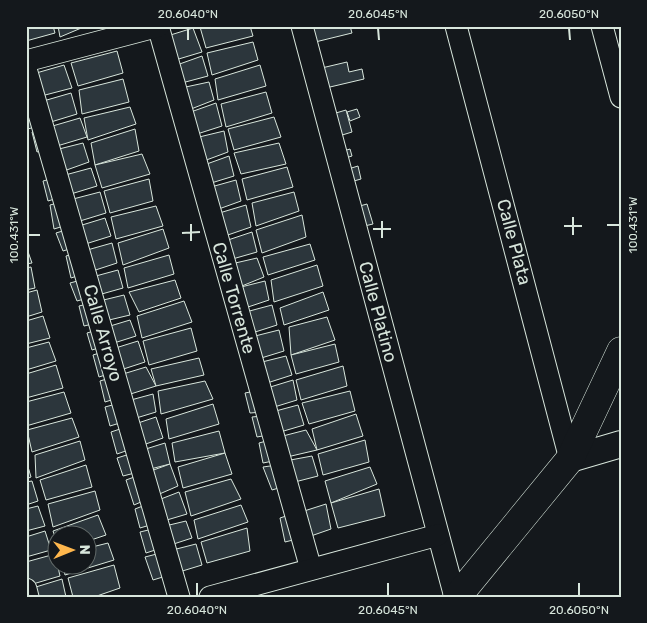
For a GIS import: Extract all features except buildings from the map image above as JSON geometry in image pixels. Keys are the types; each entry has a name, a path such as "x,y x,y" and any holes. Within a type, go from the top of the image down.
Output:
{"main road":[{"path":"456,597 570,459 621,352"}],"street":[{"path":"26,60 158,26"},
{"name":"Calle Torrente","path":"158,26 311,569"},
{"name":"Calle Platino","path":"302,26 456,597"},
{"name":"Calle Plata","path":"456,26 570,459"},
{"path":"602,26 621,97"},
{"name":"Calle Arroyo","path":"26,69 179,597"},
{"path":"570,459 621,444"},
{"path":"210,597 438,535"},
{"path":"26,589 28,597"}]}
